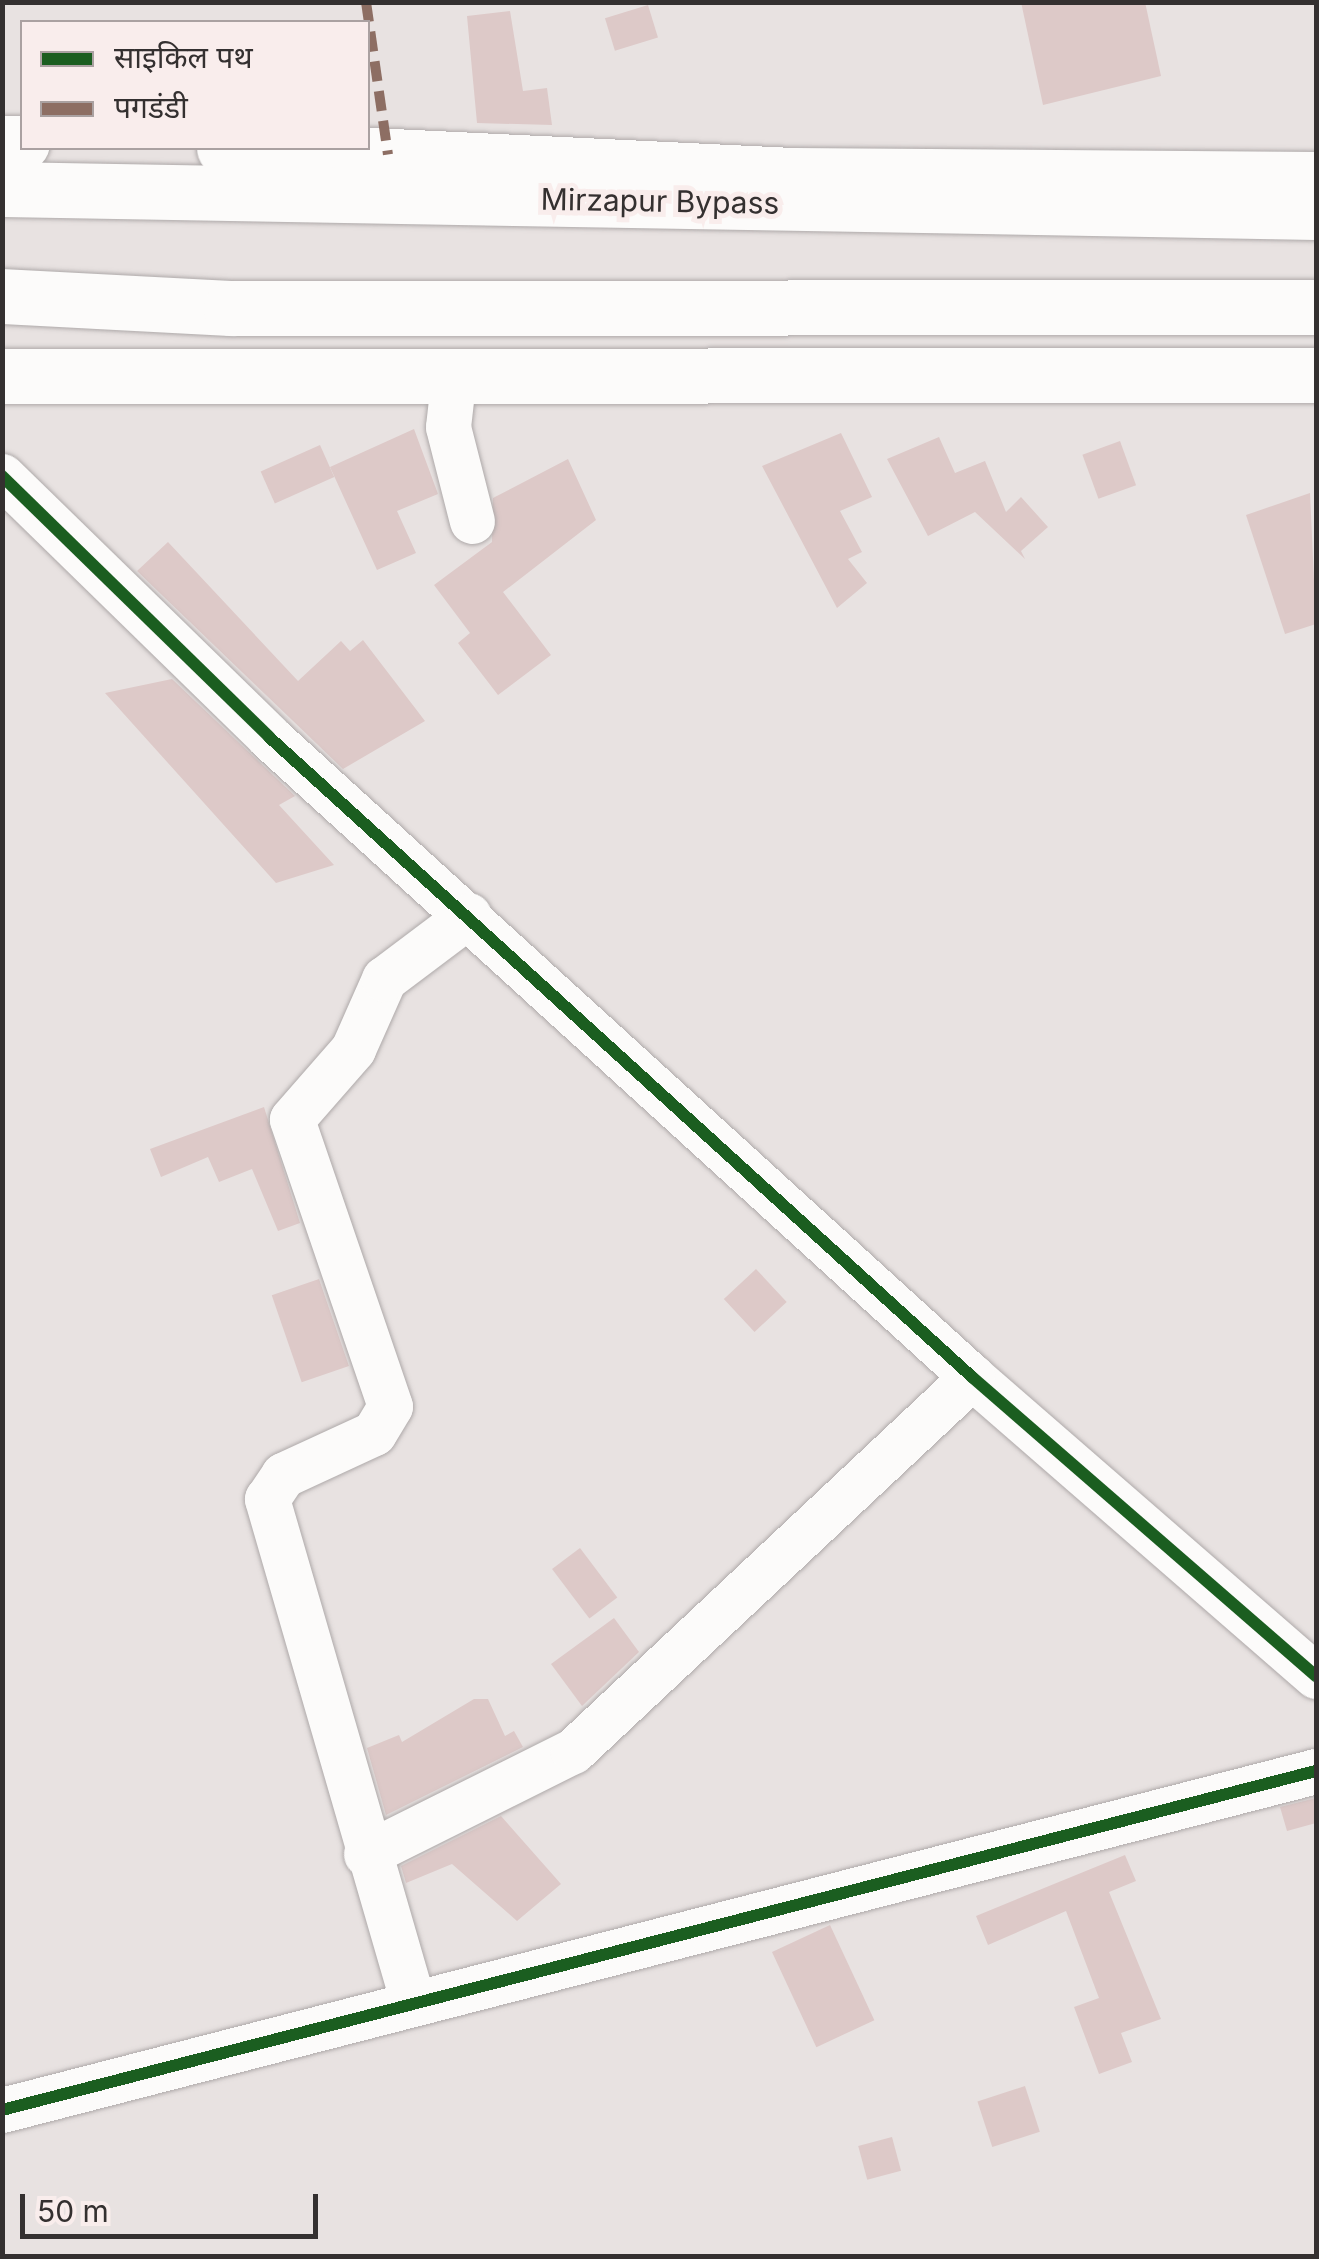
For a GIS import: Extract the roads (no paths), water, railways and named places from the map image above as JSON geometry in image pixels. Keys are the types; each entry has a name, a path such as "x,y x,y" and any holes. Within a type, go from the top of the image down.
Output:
{"main road":[{"path":"266,150 793,175 1316,179"},
{"name":"Mirzapur Bypass","path":"2,189 1316,212"},
{"path":"2,296 251,308 1316,307"},
{"path":"2,376 1316,375"}],"street":[{"path":"454,374 448,428 472,521"},
{"path":"2,402 191,398 250,375"},
{"path":"2,476 270,737 972,1378 1316,1676"},
{"path":"412,1999 366,1854 267,1499 283,1476 374,1433 390,1406 292,1120 353,1049 384,979 469,915"},
{"path":"366,1854 573,1751 972,1378"},
{"path":"2,2110 412,1999 1316,1771"}]}
